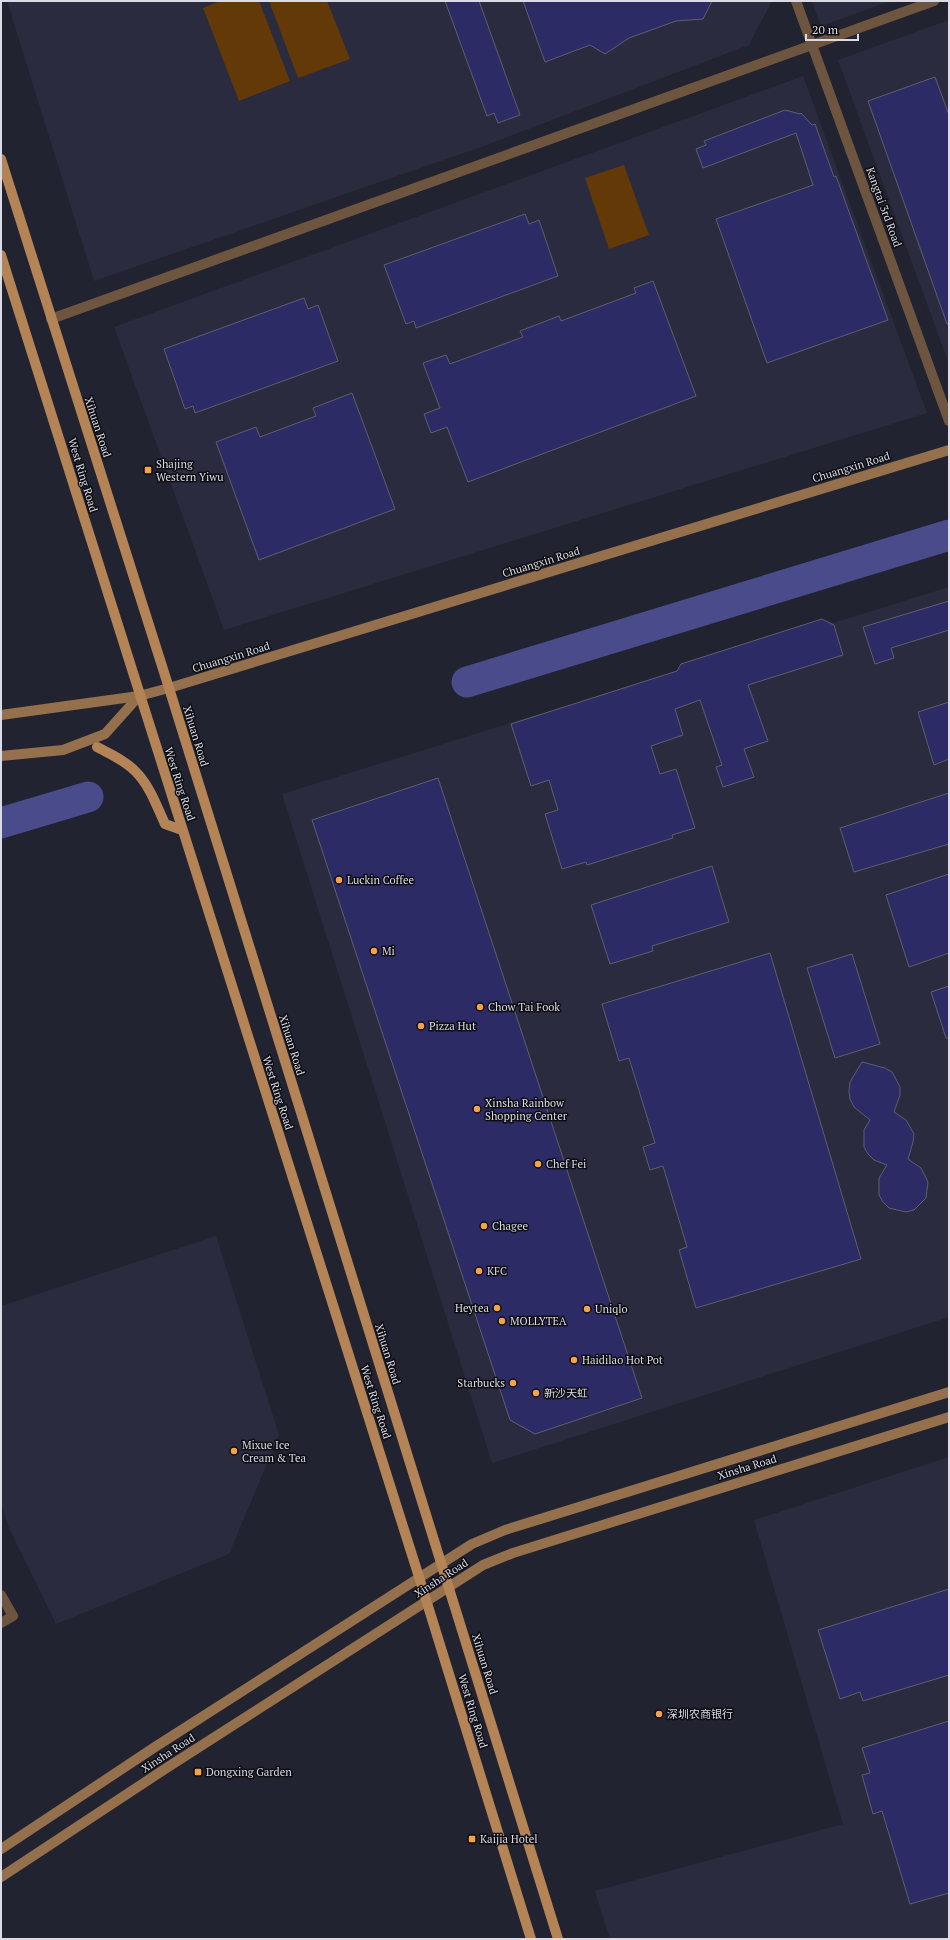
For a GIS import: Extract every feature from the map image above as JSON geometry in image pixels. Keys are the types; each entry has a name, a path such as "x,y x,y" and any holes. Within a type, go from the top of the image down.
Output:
{"main road":[{"name":"Xihuan Road","path":"1,159 169,688 558,1939"},
{"name":"West Ring Road","path":"1,255 139,696 419,1578 531,1939"},
{"name":"Chuangxin Road","path":"1,715 139,696 169,688 949,450"},
{"path":"1,756 63,750 105,734 139,696"},
{"path":"97,747 137,772 165,824 182,830"},
{"name":"Xinsha Road","path":"1,1849 156,1747 472,1544 505,1530 949,1392"},
{"name":"Xinsha Road","path":"1,1877 168,1766 483,1565 513,1552 949,1417"}],"street":[{"name":"Kangtai 3rd Road","path":"796,1 949,421"},
{"path":"51,319 934,1"},
{"path":"1,1595 14,1616 1,1623"}],"shaded area":[{"path":"7,1 772,1 749,45 484,146 94,281"},
{"path":"220,1 259,1 290,81 239,101 203,8"},
{"path":"269,1 327,1 350,59 298,78"},
{"path":"812,1 891,1 821,26"},
{"path":"949,20 949,364 838,60"},
{"path":"803,76 927,413 224,630 114,327"},
{"path":"624,165 649,235 609,249 585,178"},
{"path":"949,587 949,1317 492,1463 282,794"},
{"path":"216,1236 279,1435 229,1554 56,1624 9,1528 1,1504 1,1306"},
{"path":"949,1457 949,1939 610,1939 595,1891 843,1824 754,1520"}],"building":[{"path":"445,1 479,1 520,115 498,123 494,113 487,116"},
{"path":"523,1 712,1 703,19 676,21 629,38 605,54 590,45 545,62"},
{"path":"935,77 949,115 949,324 947,324 868,101"},
{"path":"785,110 801,113 812,125 815,124 834,177 836,176 888,320 767,363 716,219 813,185 796,133 703,168 696,149 706,145 704,141"},
{"path":"525,214 529,224 539,220 558,276 416,328 414,321 406,324 384,265"},
{"path":"653,281 696,396 468,482 447,427 431,433 424,414 440,408 423,363 446,355 450,364 523,337 520,331 559,316 561,321 636,293 634,288"},
{"path":"304,298 308,309 318,305 338,361 195,413 193,406 185,409 164,349"},
{"path":"352,393 395,509 259,560 216,442 256,427 260,437 316,416 313,408"},
{"path":"949,601 949,630 891,648 894,658 875,664 863,627"},
{"path":"822,619 834,625 843,655 748,685 768,741 744,749 754,777 723,787 716,767 722,765 700,700 675,709 683,735 651,746 660,774 676,769 695,828 672,835 673,838 587,865 586,862 562,869 545,814 558,810 549,780 531,786 511,724 677,671 681,664"},
{"path":"949,702 949,759 934,765 918,712"},
{"name":"Xinsha Rainbow Shopping Center","path":"438,778 642,1398 535,1434 510,1420 312,820"},
{"path":"949,793 949,844 854,872 840,828"},
{"path":"712,866 729,922 652,946 653,951 610,964 591,905"},
{"path":"949,874 949,953 909,967 886,895"},
{"path":"770,953 861,1259 696,1308 679,1250 687,1247 663,1166 650,1170 643,1147 655,1143 629,1058 619,1061 602,1004"},
{"path":"852,954 880,1044 835,1058 807,968"},
{"path":"949,986 949,1038 946,1038 931,992"},
{"path":"862,1062 885,1068 892,1072 900,1087 900,1095 894,1112 906,1120 914,1134 908,1159 921,1168 928,1182 926,1198 914,1210 906,1212 889,1208 879,1195 879,1178 887,1165 874,1160 864,1147 864,1130 870,1120 854,1107 850,1099 850,1082"},
{"path":"949,1589 949,1675 863,1701 860,1692 840,1699 818,1630"},
{"path":"949,1721 949,1893 910,1904 882,1811 873,1814 862,1775 870,1773 862,1748"}],"waterway":[{"path":"467,682 949,535"},
{"path":"1,823 88,797"}],"place":[{"name":"Shajing Western Yiwu","path":"148,470"},
{"name":"Luckin Coffee","path":"339,880"},
{"name":"Mi","path":"374,951"},
{"name":"Chow Tai Fook","path":"480,1007"},
{"name":"Pizza Hut","path":"421,1026"},
{"name":"Xinsha Rainbow Shopping Center","path":"477,1109"},
{"name":"Chef Fei","path":"538,1164"},
{"name":"Chagee","path":"484,1226"},
{"name":"KFC","path":"479,1271"},
{"name":"Heytea","path":"497,1308"},
{"name":"Uniqlo","path":"587,1309"},
{"name":"MOLLYTEA","path":"502,1321"},
{"name":"Haidilao Hot Pot","path":"574,1360"},
{"name":"Starbucks","path":"513,1383"},
{"name":"新沙天虹","path":"536,1393"},
{"name":"Mixue Ice Cream & Tea","path":"234,1451"},
{"name":"深圳农商银行","path":"659,1714"},
{"name":"Dongxing Garden","path":"198,1772"},
{"name":"Kaijia Hotel","path":"472,1839"}]}
